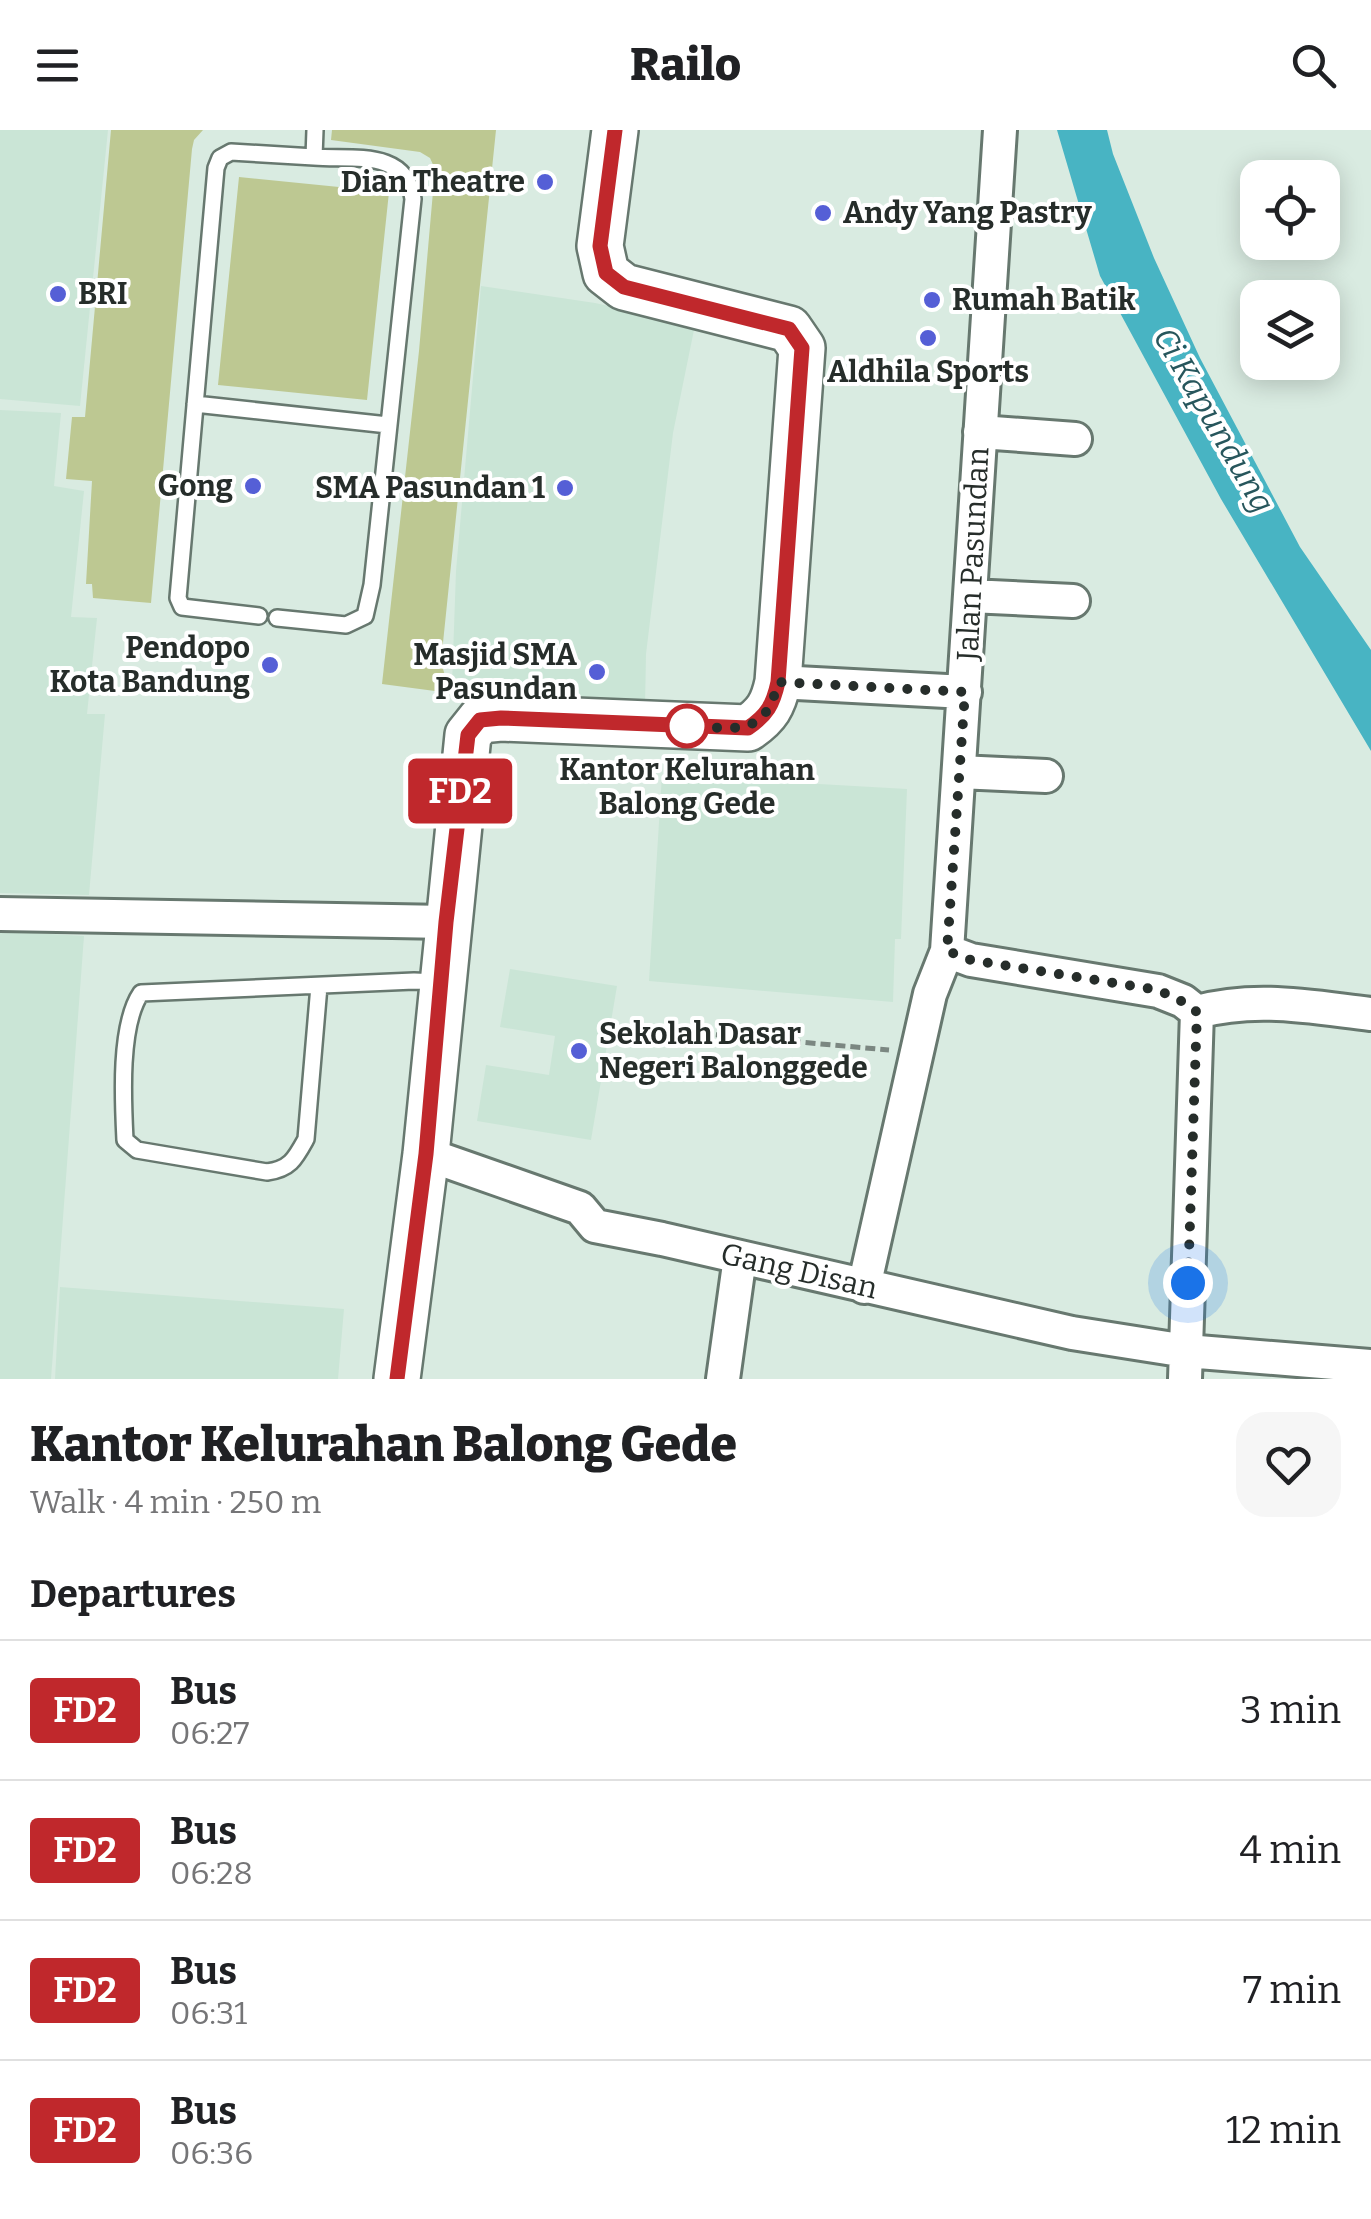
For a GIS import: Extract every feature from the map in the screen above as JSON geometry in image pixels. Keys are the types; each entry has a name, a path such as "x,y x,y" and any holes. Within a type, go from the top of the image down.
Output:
{"street":[{"path":"397,1379 426,1154 446,922 468,735 480,720 501,718 748,728 765,716 773,704 778,682 802,348 789,329 624,287 606,273 600,246 615,130"},
{"name":"Jalan Pasundan","path":"864,1287 930,994 947,951 1000,130"},
{"path":"980,432 1075,439"},
{"path":"970,596 1073,601"},
{"path":"778,682 965,692"},
{"path":"959,772 1046,776"},
{"path":"0,914 446,922"},
{"path":"947,951 971,960 1158,990 1197,1012 1232,1003 1275,1003 1371,1014"},
{"path":"1185,1365 1197,1012"},
{"name":"Gang Disan","path":"426,1154 580,1208 595,1226 1072,1334 1185,1365 1371,1366"},
{"path":"723,1379 740,1257"}],"lane":[{"path":"314,157 315,130"},
{"path":"259,616 182,607 178,598 216,168 220,158 231,152 388,162 400,168 411,185 413,200 366,616 346,624 278,618"},
{"path":"195,404 388,425"},
{"path":"319,986 306,1139 295,1160 284,1170 267,1172 137,1150 124,1140 128,1026 132,1007 141,993 319,986 442,982"}],"path":[{"path":"686,1032 916,1052"}],"shaded area":[{"path":"0,130 108,130 80,406 0,399"},
{"name":"SMA Pasundan 1","path":"481,286 595,303 695,325 673,433 646,654 645,707 474,702 452,685 456,571"},
{"path":"0,410 61,413 54,486 84,491 71,617 97,618 87,714 105,714 89,895 0,893"},
{"path":"662,775 907,789 901,939 895,939 893,1002 649,981"},
{"path":"0,931 84,936 51,1379 0,1379"},
{"name":"Sekolah Dasar Negeri Balonggede","path":"510,969 617,986 591,1140 477,1121 486,1065 549,1075 555,1036 500,1027"},
{"path":"60,1287 344,1309 338,1379 55,1379"}],"green space":[{"path":"111,130 203,130 192,149 151,603 93,598 92,584 86,584 92,481 66,479 72,417 85,417"},
{"path":"332,130 496,130 441,662 450,693 382,684 435,169 430,158 420,152 331,140"},
{"path":"239,177 389,192 367,400 218,385"}],"water":[{"name":"Ci Kapundung","path":"1057,130 1107,130 1154,258 1200,358 1300,547 1371,650 1371,751 1221,499 1100,276"}],"bus line":[{"name":"FD2","path":"397,1379 426,1154 446,922 468,735 480,720 501,718 748,728 765,716 773,704 778,682 802,348 789,329 624,287 606,273 600,246 615,130"}],"place":[{"name":"Dian Theatre","path":"545,182"},
{"name":"Andy Yang Pastry","path":"823,213"},
{"name":"BRI","path":"58,294"},
{"name":"Rumah Batik","path":"932,300"},
{"name":"Aldhila Sports","path":"928,338"},
{"name":"Gong","path":"253,486"},
{"name":"SMA Pasundan 1","path":"565,488"},
{"name":"Pendopo Kota Bandung","path":"270,665"},
{"name":"Masjid SMA Pasundan","path":"597,672"},
{"name":"Kantor Kelurahan Balong Gede","path":"687,726"},
{"name":"Sekolah Dasar Negeri Balonggede","path":"579,1051"}],"route":[{"path":"687,726 748,728 765,716 773,704 778,682 965,692 947,951 971,960 1158,990 1197,1012 1188,1283"}]}
